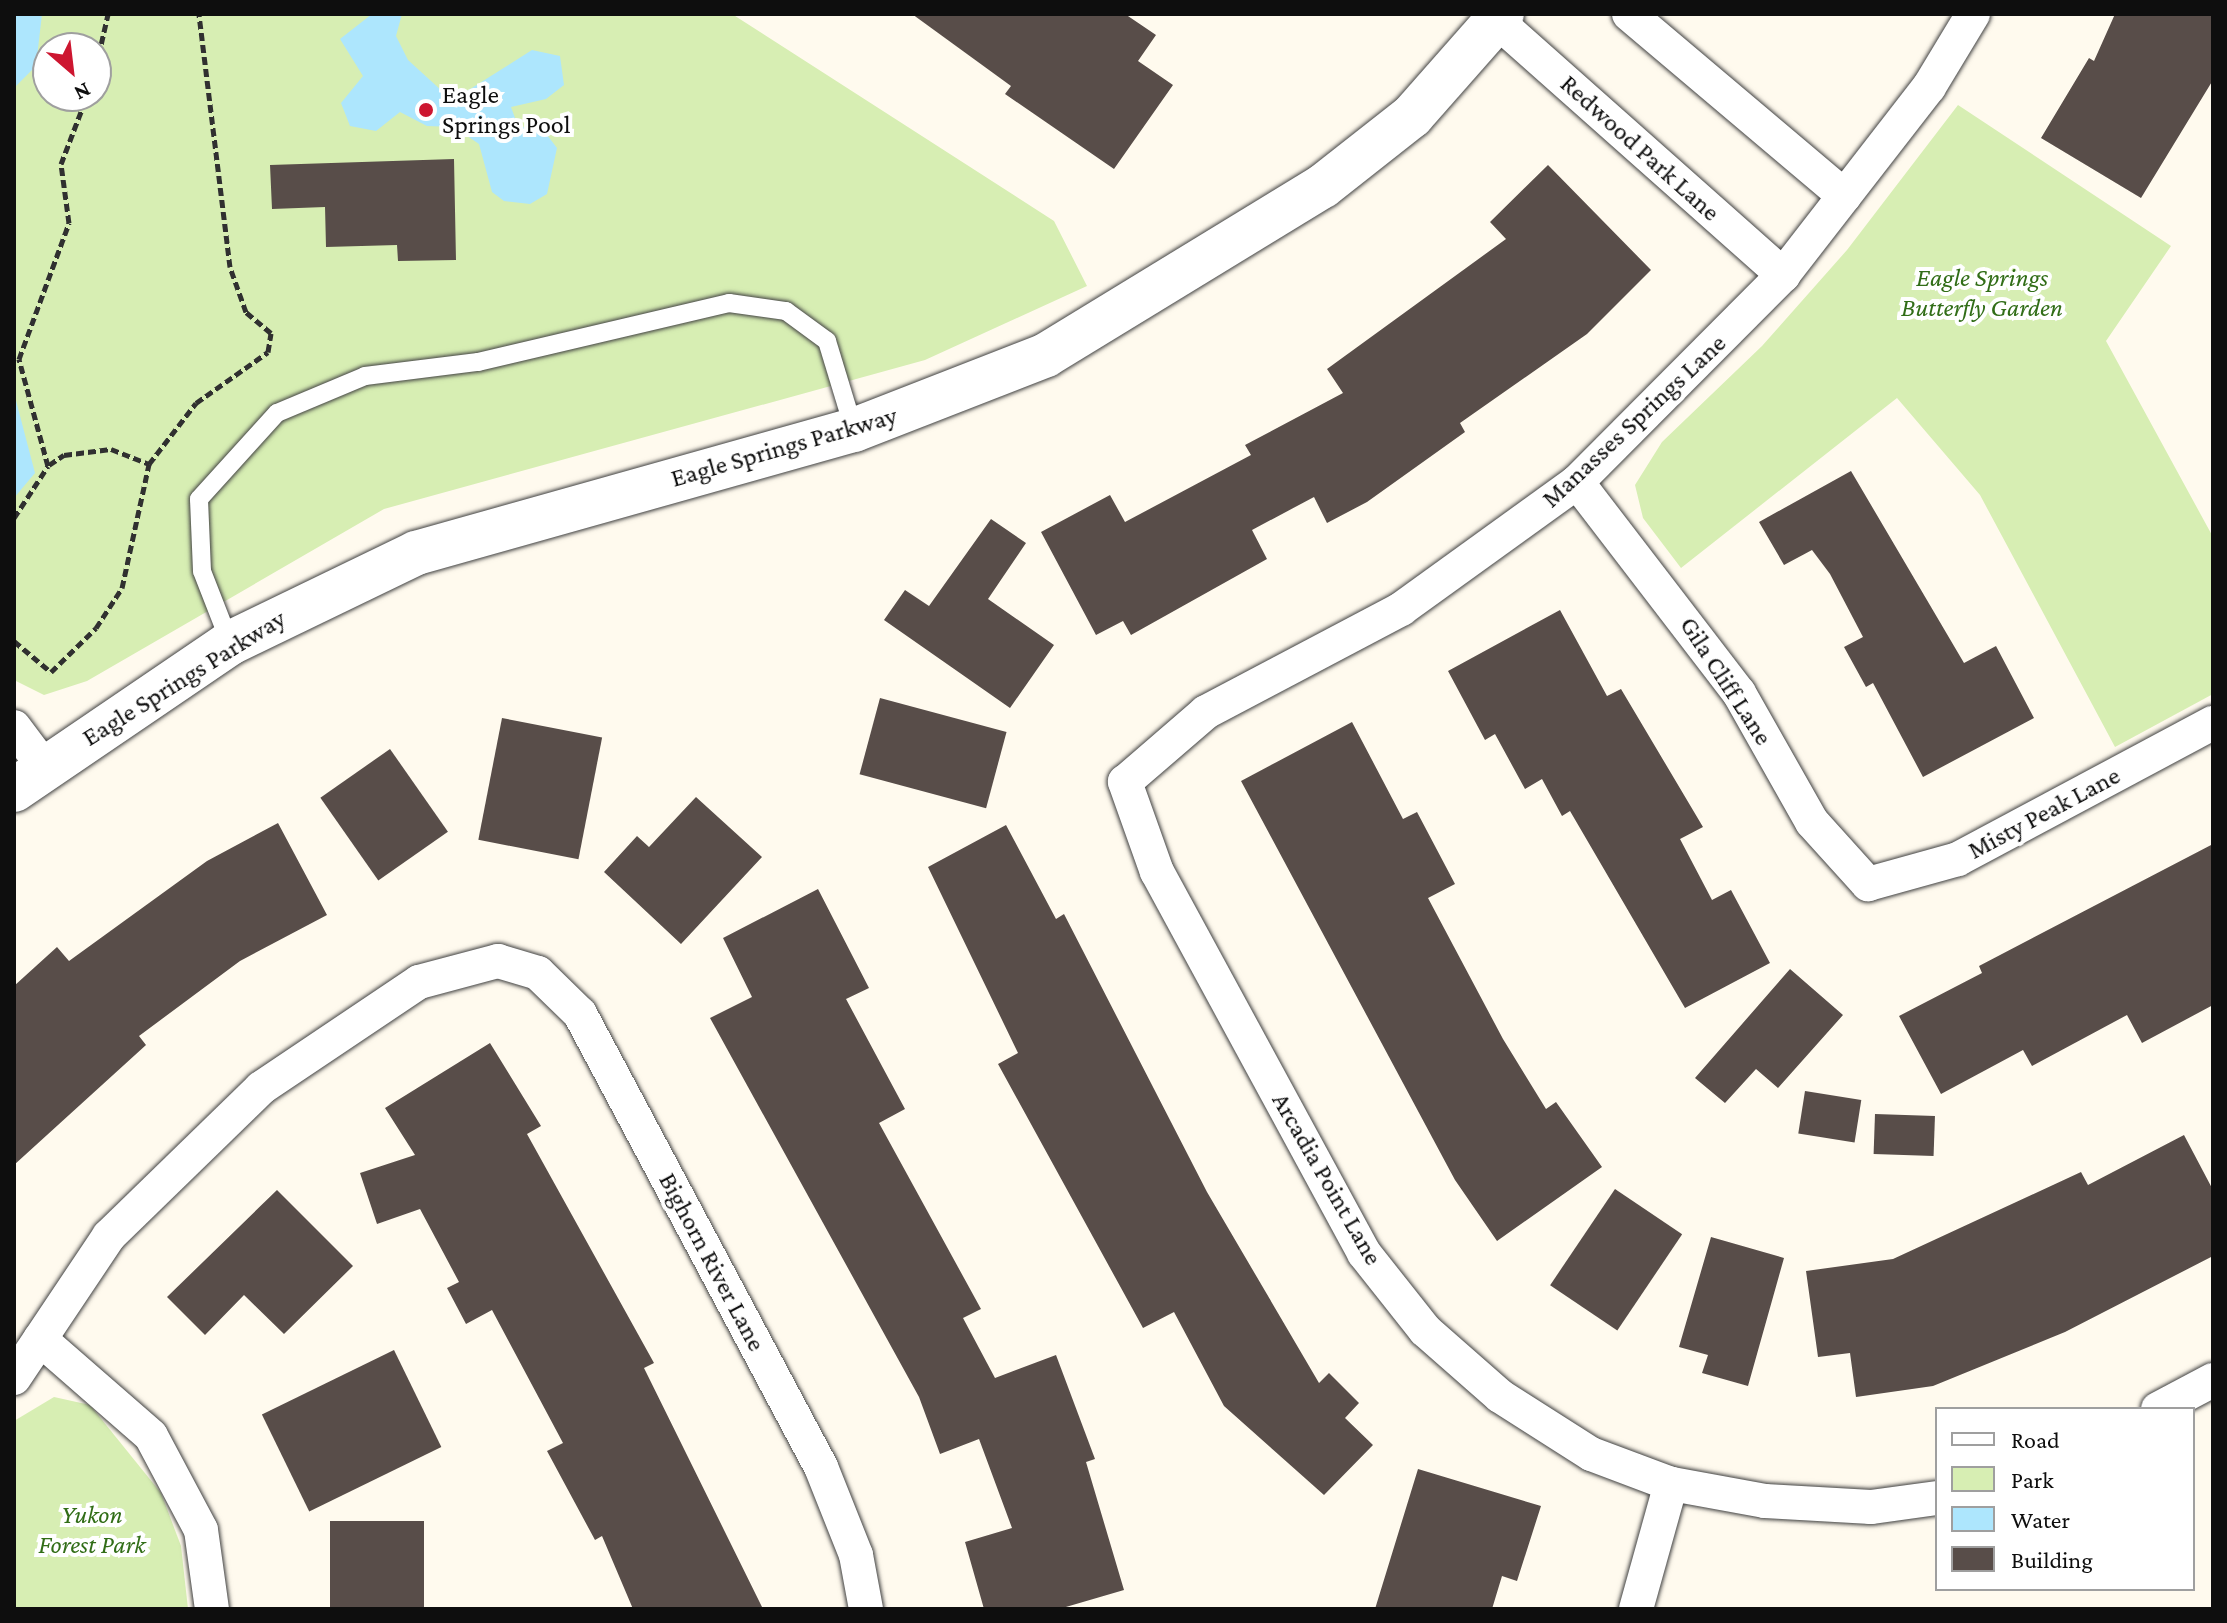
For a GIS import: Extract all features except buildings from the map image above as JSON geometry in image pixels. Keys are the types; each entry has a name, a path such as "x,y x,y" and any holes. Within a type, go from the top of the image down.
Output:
{"street":[{"path":"1629,14 1844,196"},
{"name":"Manasses Springs Lane","path":"1125,782 1206,712 1401,609 1577,482 1783,275 1929,87 1973,14"},
{"name":"Redwood Park Lane","path":"1500,18 1783,275"},
{"name":"Eagle Springs Parkway","path":"29,778 230,643 416,553 854,430 1046,355 1323,186 1412,116 1500,18"},
{"name":"Gila Cliff Lane","path":"1577,482 1739,693 1812,822 1868,884"},
{"name":"Misty Peak Lane","path":"1868,884 1958,859 2213,723"},
{"path":"14,727 29,778"},
{"name":"Arcadia Point Lane","path":"1125,782 1157,872 1364,1253 1425,1330 1500,1396 1591,1454 1671,1484 1780,1502 1871,1507 1933,1499"},
{"name":"Bighorn River Lane","path":"40,1339 109,1236 261,1088 419,982 498,961 538,973 580,1014 821,1467 856,1555 866,1609"},
{"path":"14,1378 40,1339 151,1436 201,1530 212,1609"},
{"path":"2162,1407 2213,1380"},
{"path":"1636,1609 1671,1484"}],"lane":[{"path":"230,643 202,571 199,499 277,413 365,376 478,362 729,303 786,311 827,341 854,430"}],"path":[{"path":"14,641 51,672 96,628 122,588 149,464 196,403 268,352 271,333 246,312 230,267 199,14"},
{"path":"48,466 19,359 69,223 61,164 81,112"},
{"path":"14,518 48,466 64,455 111,449 149,464"}],"green space":[{"path":"14,14 732,14 1054,221 1087,286 925,360 384,509 87,681 44,695 14,680"},
{"name":"Eagle Springs Butterfly Garden","path":"1958,105 2171,246 2106,341 2213,537 2213,694 2115,747 1980,495 1897,398 1681,568 1643,518 1635,485 1662,442 1762,346 1847,250"},
{"name":"Yukon Forest Park","path":"54,1397 90,1405 161,1493 181,1546 188,1609 14,1609 14,1421"}],"water":[{"path":"14,14 42,14 40,32 32,32 32,70 14,88"},
{"name":"Eagle Springs Pool","path":"372,14 402,14 396,36 408,60 442,91 467,91 532,50 560,56 564,85 546,99 511,107 518,126 544,131 557,148 547,194 530,204 504,201 492,192 479,144 454,127 427,126 400,112 376,131 350,126 341,103 363,76 340,39"},
{"path":"14,393 35,473 14,498"}],"place":[{"name":"Eagle Springs Pool","path":"426,110"}]}
